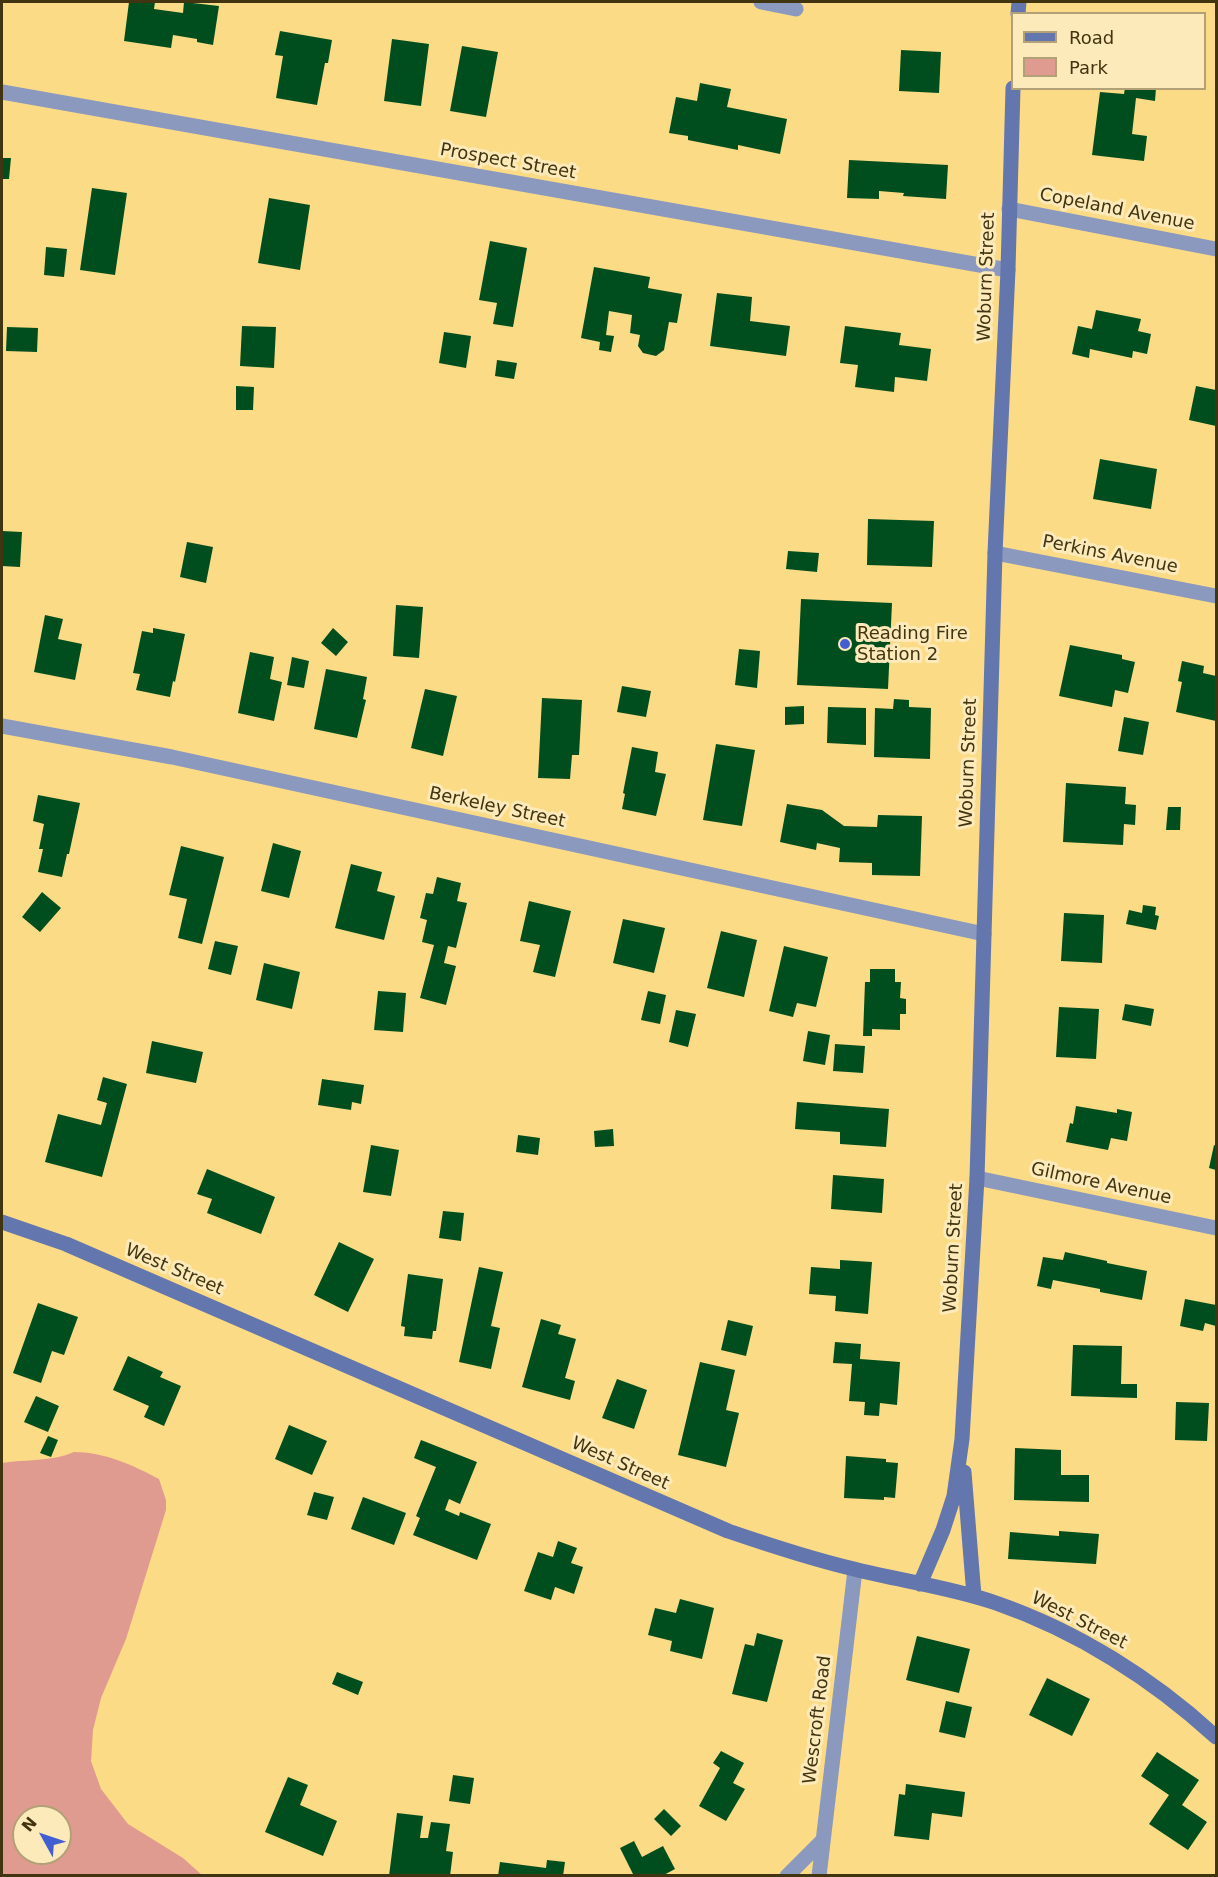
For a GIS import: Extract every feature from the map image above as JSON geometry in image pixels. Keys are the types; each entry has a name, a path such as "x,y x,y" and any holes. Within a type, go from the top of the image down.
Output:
{"street":[{"path":"761,2 796,9"},
{"name":"Woburn Street","path":"920,1584 943,1530 954,1496 963,1439 977,1178 995,553 1008,270 1013,90"},
{"name":"Prospect Street","path":"2,92 1008,270"},
{"name":"Copeland Avenue","path":"1009,209 1216,249"},
{"name":"Perkins Avenue","path":"995,553 1216,596"},
{"name":"Berkeley Street","path":"2,726 172,757 984,934"},
{"name":"Gilmore Avenue","path":"977,1178 1216,1228"},
{"name":"West Street","path":"2,1222 66,1244 728,1531 803,1556 974,1596 1028,1615 1115,1660 1161,1691 1216,1737"},
{"name":"Woburn Street","path":"963,1439 974,1596"},
{"name":"Wescroft Road","path":"819,1875 855,1570"},
{"path":"786,1875 823,1840"}],"green space":[{"path":"74,1452 96,1454 118,1460 159,1479 166,1500 166,1510 126,1639 101,1698 93,1730 91,1761 101,1789 128,1824 183,1858 202,1875 2,1875 2,1463 47,1459"}],"building":[{"path":"129,2 155,2 154,9 183,13 184,2 219,6 213,45 197,42 197,39 173,35 171,48 124,41"},
{"path":"280,31 332,40 317,105 276,98 283,56 275,55"},
{"path":"392,39 429,44 421,106 384,101"},
{"path":"462,46 498,52 486,117 450,111"},
{"path":"901,50 941,52 939,93 899,91"},
{"path":"700,83 731,89 727,107 787,119 780,154 738,145 738,150 688,140 688,136 669,133 676,97 697,101"},
{"path":"1125,90 1156,90 1155,101 1136,98 1132,134 1147,136 1144,161 1092,155 1100,92 1124,94"},
{"path":"2,158 11,158 9,179 2,179"},
{"path":"849,160 948,165 946,199 903,196 904,193 879,191 879,199 847,198"},
{"path":"92,188 127,193 115,275 80,270"},
{"path":"269,198 310,205 300,270 258,263"},
{"path":"490,241 527,248 513,327 493,324 497,303 479,300"},
{"path":"46,247 67,249 64,277 44,275"},
{"path":"594,267 650,277 648,288 682,294 677,323 669,322 664,350 656,356 643,353 638,346 640,335 630,333 632,315 609,311 606,335 614,336 611,352 599,350 600,342 581,338"},
{"path":"717,293 752,297 750,321 790,326 786,356 710,346"},
{"path":"1096,310 1141,319 1138,331 1151,334 1147,354 1133,351 1132,358 1090,349 1089,358 1072,354 1078,326 1092,329"},
{"path":"242,326 276,327 274,368 240,366"},
{"path":"845,326 901,333 899,345 931,349 927,381 895,377 894,392 855,387 858,365 840,363"},
{"path":"7,327 38,328 37,352 6,351"},
{"path":"444,332 471,336 466,368 439,363"},
{"path":"497,360 517,363 514,379 495,376"},
{"path":"236,386 254,387 253,410 236,410"},
{"path":"1196,386 1216,390 1216,426 1189,420"},
{"path":"1100,459 1157,469 1151,509 1093,499"},
{"path":"868,519 934,521 932,567 867,565"},
{"path":"2,531 22,532 20,567 2,566"},
{"path":"187,542 213,547 206,583 180,577"},
{"path":"788,551 819,553 817,572 786,569"},
{"name":"Reading Fire Station 2","path":"801,599 892,603 888,689 797,685"},
{"path":"396,605 423,607 419,658 393,656"},
{"path":"45,615 63,619 58,639 82,644 75,680 34,672"},
{"path":"153,628 185,634 170,697 136,690 140,674 133,673 142,631 153,633"},
{"path":"333,628 348,642 336,656 321,643"},
{"path":"1070,645 1122,655 1122,659 1135,662 1128,693 1115,690 1112,707 1059,696"},
{"path":"739,649 760,651 757,688 735,685"},
{"path":"250,652 274,657 270,679 282,682 274,721 238,713"},
{"path":"292,657 309,661 304,688 287,685"},
{"path":"1182,661 1204,666 1203,673 1216,676 1216,721 1176,712 1182,682 1178,681"},
{"path":"326,669 367,677 363,699 366,700 357,738 314,729"},
{"path":"622,686 651,691 646,717 617,712"},
{"path":"425,689 457,696 443,756 411,748"},
{"path":"542,698 582,700 579,755 572,755 570,779 538,778"},
{"path":"894,699 909,700 909,707 931,708 930,759 874,757 875,708 893,709"},
{"path":"804,706 804,724 785,725 785,707"},
{"path":"828,707 866,708 866,745 827,743"},
{"path":"1124,717 1149,722 1143,755 1118,751"},
{"path":"716,744 755,750 742,826 703,820"},
{"path":"632,747 658,752 655,772 666,774 656,816 622,809"},
{"path":"1066,783 1126,787 1125,804 1136,805 1135,825 1124,824 1123,845 1063,842"},
{"path":"38,795 80,803 62,877 38,872 43,849 39,849 44,824 33,821"},
{"path":"787,804 822,810 844,826 877,827 878,815 922,816 920,876 872,875 872,863 839,862 840,848 817,843 816,850 780,842"},
{"path":"1168,807 1181,807 1180,830 1166,830"},
{"path":"273,843 301,851 289,898 261,891"},
{"path":"181,846 224,857 202,944 178,938 187,899 169,895"},
{"path":"351,864 382,872 377,891 395,896 384,940 335,928"},
{"path":"437,877 461,883 457,901 467,903 456,948 448,946 444,963 456,966 446,1005 420,998 434,945 422,942 427,920 420,918 426,893 433,894"},
{"path":"42,892 61,908 40,932 22,917"},
{"path":"529,901 571,911 555,977 533,972 540,945 520,941"},
{"path":"1143,905 1156,907 1155,915 1159,916 1156,930 1126,924 1129,910 1142,913"},
{"path":"1064,913 1104,915 1102,963 1061,961"},
{"path":"623,919 665,928 654,973 613,963"},
{"path":"721,931 757,940 744,997 707,988"},
{"path":"215,941 238,946 231,975 208,969"},
{"path":"784,946 828,957 816,1007 797,1003 793,1017 769,1011"},
{"path":"264,963 300,972 292,1009 256,1000"},
{"path":"870,969 895,969 895,982 901,982 900,998 906,999 906,1014 900,1014 900,1030 872,1029 872,1036 863,1036 865,982 870,982"},
{"path":"378,991 406,993 403,1032 374,1030"},
{"path":"648,991 666,995 660,1024 641,1020"},
{"path":"1125,1004 1154,1009 1151,1026 1122,1020"},
{"path":"1059,1007 1099,1009 1096,1059 1056,1057"},
{"path":"676,1010 696,1014 688,1047 669,1042"},
{"path":"808,1031 830,1035 825,1065 803,1061"},
{"path":"152,1041 203,1052 196,1083 146,1073"},
{"path":"835,1044 865,1046 863,1073 833,1071"},
{"path":"103,1077 127,1084 102,1177 45,1162 58,1114 101,1125 107,1103 97,1100"},
{"path":"322,1079 364,1085 361,1104 352,1102 351,1110 318,1105"},
{"path":"797,1102 889,1109 886,1147 840,1144 840,1132 795,1129"},
{"path":"1076,1106 1117,1113 1117,1109 1132,1112 1127,1141 1111,1138 1108,1150 1066,1142 1070,1123 1073,1124"},
{"path":"613,1129 614,1146 595,1147 594,1131"},
{"path":"518,1135 540,1138 538,1155 516,1152"},
{"path":"371,1145 399,1150 391,1196 363,1192"},
{"path":"1214,1145 1216,1146 1216,1170 1209,1168"},
{"path":"207,1169 275,1197 261,1234 207,1213 212,1199 197,1194"},
{"path":"833,1175 884,1179 882,1213 831,1209"},
{"path":"443,1211 464,1213 461,1241 439,1238"},
{"path":"339,1242 374,1259 348,1312 314,1295"},
{"path":"1065,1252 1147,1271 1142,1300 1053,1280 1051,1289 1037,1286 1043,1257 1063,1260"},
{"path":"840,1260 872,1262 868,1314 835,1311 836,1296 809,1294 811,1267 840,1269"},
{"path":"479,1267 503,1272 491,1326 500,1328 491,1369 459,1362"},
{"path":"408,1274 443,1279 436,1331 433,1331 432,1339 404,1336 405,1327 401,1326"},
{"path":"1185,1299 1216,1305 1216,1326 1205,1323 1203,1331 1180,1326"},
{"path":"38,1303 78,1317 64,1355 52,1351 41,1383 13,1373"},
{"path":"541,1319 561,1325 558,1334 576,1339 565,1378 575,1381 570,1400 522,1387"},
{"path":"728,1320 753,1326 746,1356 721,1350"},
{"path":"835,1342 861,1344 860,1359 900,1362 897,1405 880,1403 879,1416 864,1415 865,1402 849,1401 852,1364 833,1363"},
{"path":"1073,1345 1122,1346 1121,1384 1137,1384 1137,1398 1071,1396"},
{"path":"128,1356 163,1372 160,1377 181,1386 164,1426 144,1417 149,1406 113,1390"},
{"path":"700,1362 735,1370 726,1410 739,1413 726,1467 678,1455"},
{"path":"617,1379 647,1390 634,1429 602,1418"},
{"path":"36,1396 59,1406 48,1432 24,1422"},
{"path":"1176,1402 1209,1403 1207,1441 1175,1440"},
{"path":"289,1425 327,1441 312,1475 275,1459"},
{"path":"48,1436 58,1440 51,1457 40,1453"},
{"path":"421,1440 477,1462 460,1504 449,1499 445,1510 459,1516 460,1512 491,1524 477,1560 413,1535 420,1518 416,1516 436,1467 414,1458"},
{"path":"1015,1448 1061,1450 1061,1475 1089,1475 1089,1502 1014,1500"},
{"path":"846,1456 886,1459 886,1462 898,1463 895,1498 884,1497 884,1500 844,1498"},
{"path":"314,1492 334,1497 327,1520 307,1515"},
{"path":"363,1497 406,1513 394,1545 351,1529"},
{"path":"1059,1531 1099,1534 1096,1564 1008,1559 1010,1532 1059,1536"},
{"path":"558,1541 577,1548 571,1563 583,1567 574,1594 555,1587 551,1600 524,1591 538,1552 553,1557"},
{"path":"680,1599 714,1608 702,1659 670,1651 672,1641 648,1635 655,1608 676,1613"},
{"path":"757,1633 783,1640 767,1702 732,1694 745,1644 754,1646"},
{"path":"917,1636 970,1649 959,1693 906,1680"},
{"path":"337,1672 363,1682 358,1695 332,1684"},
{"path":"1047,1678 1090,1699 1072,1736 1029,1715"},
{"path":"946,1701 972,1707 965,1738 939,1732"},
{"path":"721,1751 744,1763 733,1783 745,1789 726,1821 699,1806 720,1768 713,1763"},
{"path":"1157,1752 1199,1780 1182,1805 1207,1822 1188,1850 1149,1824 1169,1795 1141,1776"},
{"path":"453,1775 474,1778 470,1804 449,1801"},
{"path":"288,1777 308,1785 300,1805 337,1821 323,1856 265,1832"},
{"path":"906,1784 965,1792 962,1817 932,1813 929,1840 894,1836 899,1794 905,1795"},
{"path":"664,1809 681,1826 671,1836 654,1819"},
{"path":"397,1813 423,1816 420,1838 428,1838 431,1822 450,1824 446,1851 453,1852 450,1876 389,1876"},
{"path":"634,1841 642,1857 663,1846 675,1869 662,1876 634,1876 620,1848"},
{"path":"547,1860 565,1862 563,1876 498,1876 500,1862 546,1868"}],"place":[{"name":"Reading Fire Station 2","path":"845,644"}]}
